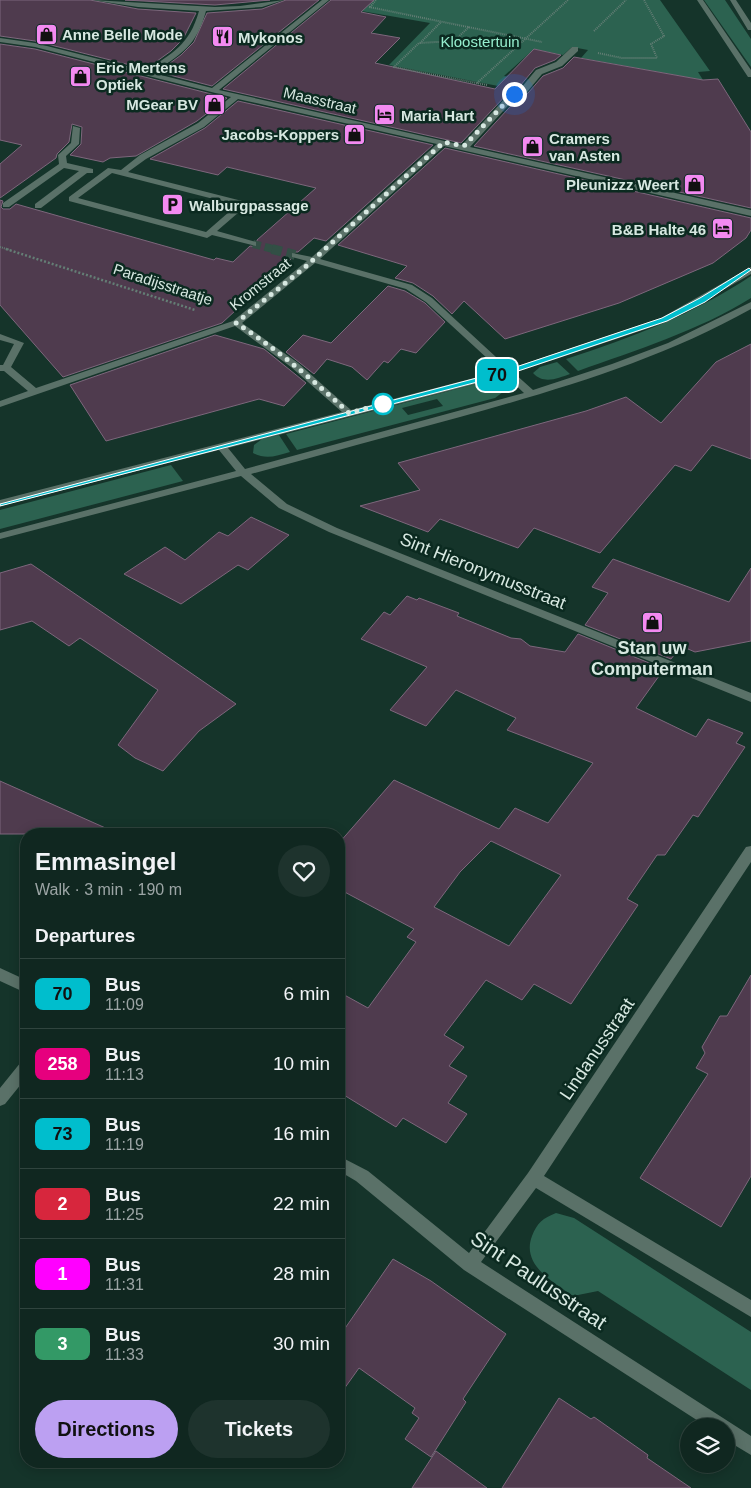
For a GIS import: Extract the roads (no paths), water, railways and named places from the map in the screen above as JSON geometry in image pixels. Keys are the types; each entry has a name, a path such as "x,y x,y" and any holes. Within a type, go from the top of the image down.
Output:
{"street":[{"path":"95,0 168,8 236,8 273,4 281,0"},
{"path":"213,91 325,0"},
{"path":"700,0 751,75"},
{"path":"733,0 751,28"},
{"path":"147,74 186,47 199,23 203,8"},
{"name":"Maasstraat","path":"0,40 35,45 213,91 464,146 751,213"},
{"path":"464,146 514,94 524,90 539,72 559,64 575,49"},
{"path":"123,172 144,156 201,125 237,96"},
{"path":"63,165 62,155 75,144 76,128"},
{"name":"Kromstraat","path":"0,404 236,323 314,260 444,142"},
{"path":"6,205 63,165 104,175"},
{"path":"38,206 86,170"},
{"path":"111,170 123,172 243,204 207,235 72,199 104,175 111,170"},
{"path":"210,232 253,244"},
{"path":"295,255 409,287 429,300 531,394"},
{"path":"0,504 509,372 664,320 751,270"},
{"path":"0,536 531,394 580,378 685,338 751,305"},
{"path":"236,323 260,338 310,377 349,413"},
{"path":"0,337 19,343 3,368 36,393"},
{"name":"Sint Hieronymusstraat","path":"221,446 242,472 283,506 333,530 751,698"},
{"name":"Lindanusstraat","path":"470,1264 534,1178 750,856"},
{"path":"0,974 20,985"},
{"path":"0,1099 20,1074"},
{"name":"Sint Paulusstraat","path":"345,1166 362,1176 470,1264 709,1418"},
{"path":"534,1178 751,1309"},
{"path":"735,1436 751,1446"}],"tunnel":[{"path":"253,244 277,250"},
{"path":"272,249 295,255"}],"place":[{"name":"Anne Belle Mode","path":"46,34"},
{"name":"Mykonos","path":"222,37"},
{"name":"Eric Mertens Optiek","path":"80,76"},
{"name":"MGear BV","path":"214,104"},
{"name":"Maria Hart","path":"385,115"},
{"name":"Jacobs-Koppers","path":"355,134"},
{"name":"Cramers van Asten","path":"533,147"},
{"name":"Pleunizzz Weert","path":"695,184"},
{"name":"Walburgpassage","path":"173,205"},
{"name":"B&B Halte 46","path":"722,229"},
{"name":"Stan uw Computerman","path":"652,623"}],"park label":[{"name":"Kloostertuin","path":"480,41"}]}
